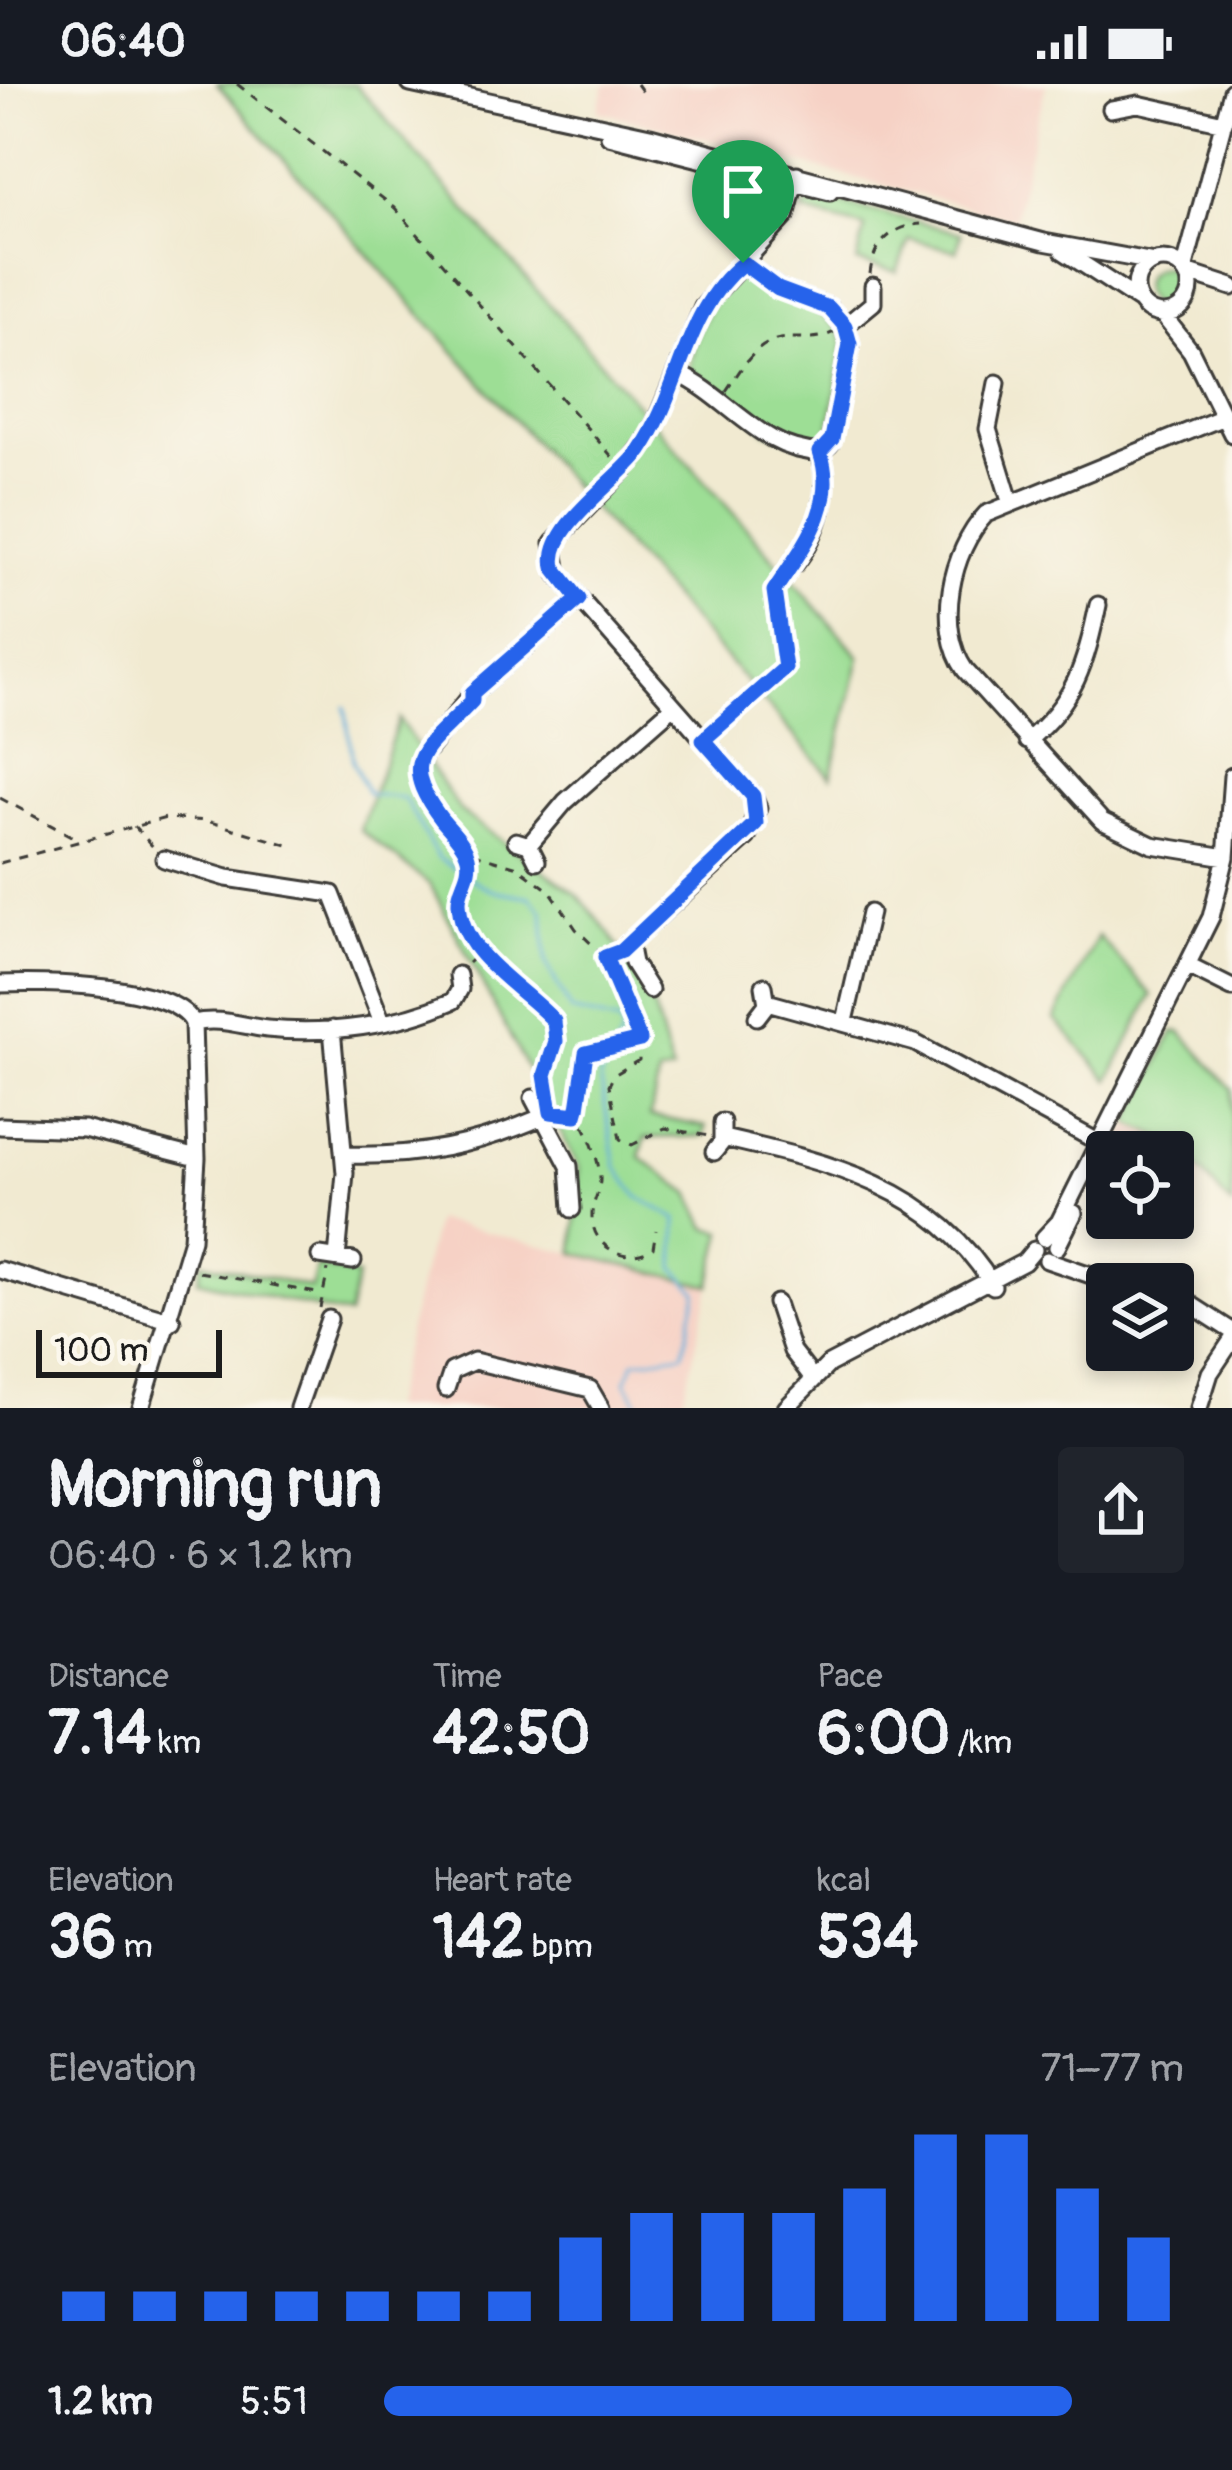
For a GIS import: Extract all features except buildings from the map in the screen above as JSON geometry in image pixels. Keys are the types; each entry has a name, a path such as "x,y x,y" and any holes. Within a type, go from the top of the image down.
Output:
{"street":[{"path":"410,84 1044,242 1156,261 1232,286"},
{"path":"1191,351 1185,271 1232,91"},
{"path":"1111,109 1138,104 1227,116"},
{"path":"650,990 633,963 629,943 756,823 753,796 579,599 554,567 553,543 624,470 651,434 703,307 770,236 794,181"},
{"path":"1141,302 1138,279 1187,240 1202,216"},
{"path":"1044,242 1104,273 1162,314 1191,351 1232,434"},
{"path":"743,263 778,289 829,308 845,326 850,344 832,439 820,452"},
{"path":"845,326 873,304 873,286"},
{"path":"1162,314 1211,287 1232,286"},
{"path":"679,374 722,398 768,438 820,452"},
{"path":"997,383 988,430 1010,500"},
{"path":"1226,416 1010,500 986,514 968,537 948,619 957,658 1114,830 1152,845 1226,857"},
{"path":"795,563 811,542 823,494 826,477 820,452"},
{"path":"428,749 472,693 579,599"},
{"path":"1028,741 1059,713 1077,687 1099,605"},
{"path":"528,849 565,802 674,706"},
{"path":"1106,1131 1211,917 1226,857 1232,776"},
{"path":"164,859 187,856 244,882 332,894 382,1022"},
{"path":"845,1021 870,914"},
{"path":"1188,966 1232,988"},
{"path":"193,1023 211,1019 269,1029 332,1029 382,1022 453,1001 460,989 458,975"},
{"path":"0,984 111,990 176,1006 193,1023 196,1158 187,1267 141,1408"},
{"path":"757,1017 765,994 943,1055 1086,1135"},
{"path":"332,1029 345,1155 335,1258"},
{"path":"533,1099 546,1114 569,1166 572,1209"},
{"path":"345,1155 403,1156 459,1148 546,1114"},
{"path":"0,1126 60,1125 196,1158"},
{"path":"720,1137 831,1164 878,1182 928,1214 990,1281"},
{"path":"786,1408 812,1377 1047,1251 1086,1172"},
{"path":"1047,1251 1086,1276"},
{"path":"0,1270 172,1321"},
{"path":"776,1303 785,1337 812,1377"},
{"path":"1194,1308 1232,1335 1210,1372 1199,1408"},
{"path":"298,1408 322,1317"},
{"path":"446,1389 452,1371 474,1361 590,1389 601,1408"}],"path":[{"path":"237,84 395,208 624,470"},
{"path":"638,84 644,95"},
{"path":"873,286 871,264 882,241 911,225 933,227"},
{"path":"722,398 755,350 772,339 816,340 845,326"},
{"path":"703,740 783,674 784,653 773,597 795,563"},
{"path":"428,749 415,772 420,791 468,852 470,871 459,901 478,954 554,1021 556,1041 545,1075 546,1114"},
{"path":"0,797 77,839"},
{"path":"0,863 166,818 207,821 295,847"},
{"path":"134,826 164,859"},
{"path":"468,852 518,868 551,892 576,929 605,957 639,1030 635,1044 639,1060 614,1075 608,1090 623,1143 632,1144 665,1128 720,1137"},
{"path":"605,957 629,943"},
{"path":"458,975 478,954"},
{"path":"576,1115 583,1056 635,1044"},
{"path":"560,1115 576,1115 584,1124 600,1176 592,1218 600,1239 625,1257 639,1256 652,1248 656,1230"},
{"path":"322,1317 323,1294 335,1258"},
{"path":"187,1267 218,1278 323,1294"}],"shaded area":[{"path":"605,84 1046,84 1014,219 598,111"},
{"path":"1194,1163 1201,1171 1194,1207"},
{"path":"435,1220 710,1286 681,1408 390,1408"}],"green space":[{"path":"217,84 355,84 860,657 831,777"},
{"path":"816,196 961,233 957,251 909,239 897,272 857,262 865,227 801,211"},
{"path":"1163,267 1177,273 1183,287 1177,301 1163,307 1149,301 1143,287 1149,273"},
{"path":"742,275 816,310 844,342 828,439 816,448 766,431 725,393 689,370 705,316 720,293"},
{"path":"399,719 461,812 578,895 610,934 655,1011 672,1072 659,1075 650,1116 706,1127 704,1136 645,1138 640,1157 690,1193 707,1228 723,1232 710,1286 574,1253 579,1167 430,884 360,830"},
{"path":"1098,936 1152,995 1109,1080 1055,1019"},
{"path":"1173,1032 1181,1032 1232,1089 1232,1206 1194,1163 1194,1131 1147,1131 1129,1123"},
{"path":"202,1262 311,1288 317,1266 357,1276 348,1316 198,1280"}],"waterway":[{"path":"345,707 353,762 368,794 404,798 438,858 490,890 530,897 543,911 546,963 571,1011 620,1023 623,1033 600,1077 616,1166 638,1197 677,1219 675,1268 697,1292 683,1354 635,1361 626,1381 640,1408"}],"route":[{"path":"743,263 778,289 829,308 845,326 850,344 839,381 832,439 820,452 826,477 813,536 774,591 785,668 720,730 703,740 753,796 758,808 756,823 621,951 605,957 614,968 640,1040 586,1053 576,1115 560,1115 551,1112 545,1075 556,1041 554,1021 525,990 478,954 459,901 470,871 468,852 420,791 415,772 418,759 472,701 472,693 579,599 554,567 556,536 638,453 665,406 703,307 743,263"}]}
